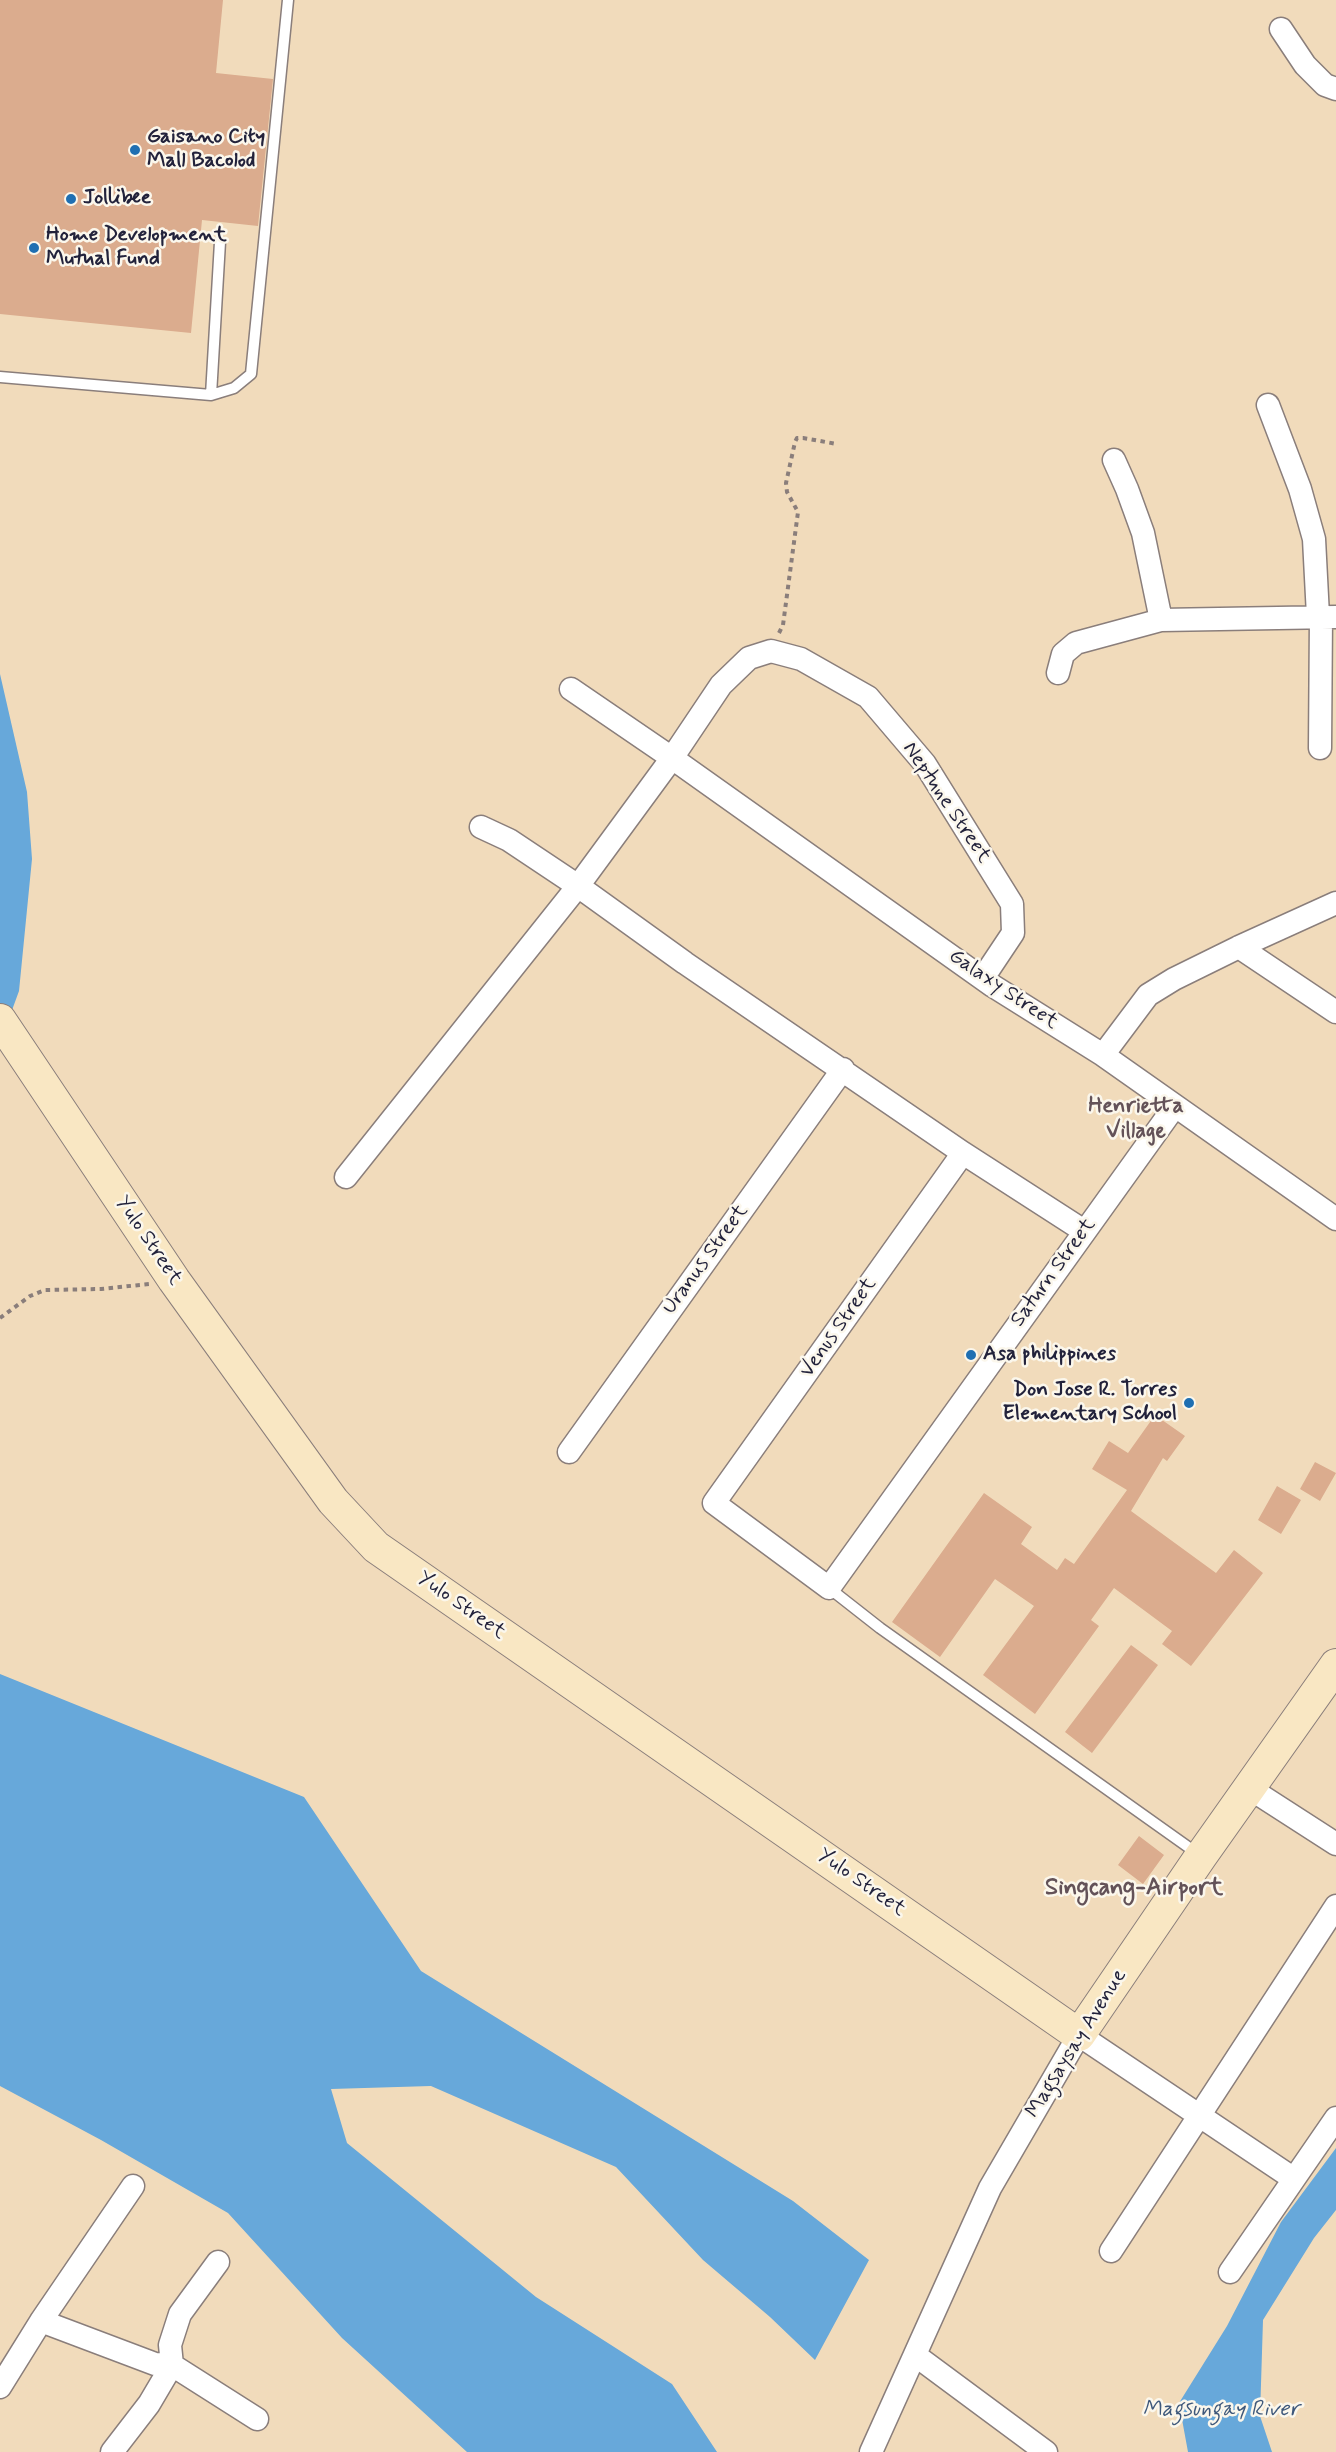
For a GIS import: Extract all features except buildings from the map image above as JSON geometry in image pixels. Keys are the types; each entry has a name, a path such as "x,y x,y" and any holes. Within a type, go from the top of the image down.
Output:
{"street":[{"path":"1281,29 1305,65 1325,85 1336,88"},
{"path":"1268,405 1300,489 1314,539 1325,616 1320,748"},
{"path":"1114,460 1143,533 1161,620"},
{"path":"1058,673 1063,654 1076,643 1161,620 1325,616"},
{"name":"Neptune Street","path":"672,758 721,685 748,658 771,651 801,659 868,697 925,764 1012,904 1013,933 983,978"},
{"name":"Galaxy Street","path":"571,690 672,758 983,978 1103,1054 1336,1219"},
{"path":"346,1177 578,886 672,758"},
{"path":"481,827 508,840 578,886 685,963 963,1153 1084,1231"},
{"path":"1103,1054 1148,995 1174,979 1239,947 1336,903"},
{"path":"1239,947 1336,1012"},
{"name":"Yulo Street","path":"6,1029 174,1280 333,1501 376,1547 1079,2035"},
{"name":"Uranus Street","path":"569,1452 843,1069"},
{"name":"Saturn Street","path":"829,1588 1175,1106"},
{"name":"Venus Street","path":"829,1588 714,1503 963,1153"},
{"name":"Magsaysay Avenue","path":"871,2452 990,2188 1079,2035 1201,1856 1336,1665"},
{"path":"1249,1788 1336,1844"},
{"path":"1111,2251 1336,1906"},
{"path":"1079,2035 1294,2179"},
{"path":"1230,2272 1336,2118"},
{"path":"0,2387 41,2321 133,2186"},
{"path":"112,2452 149,2404 172,2365 170,2345 180,2314 218,2262"},
{"path":"41,2321 155,2364 172,2365 256,2419"},
{"path":"915,2355 1046,2452"}],"lane":[{"path":"0,377 211,395 234,388 251,374 288,0"},
{"path":"211,395 220,242"},
{"path":"829,1588 880,1628 1201,1856"}],"path":[{"path":"783,626 798,512 787,492 786,483 795,442 797,438 803,438 837,444"},
{"path":"0,1317 30,1296 45,1290 124,1288 174,1280"}],"water":[{"path":"0,674 27,792 32,859 19,991 0,1043"},
{"path":"0,1674 304,1797 421,1971 793,2201 869,2260 815,2360 770,2317 703,2260 616,2167 431,2086 331,2089 347,2143 536,2297 672,2384 717,2452 467,2452 342,2338 228,2213 101,2140 0,2086"},
{"name":"Magsungay River","path":"1336,2148 1336,2210 1314,2238 1263,2320 1260,2416 1272,2452 1188,2452 1179,2403 1227,2326 1281,2222"}],"place":[{"name":"Gaisano City Mall Bacolod","path":"135,150"},
{"name":"Jollibee","path":"71,199"},
{"name":"Home Development Mutual Fund","path":"34,248"},
{"name":"Asa philippines","path":"971,1355"},
{"name":"Don Jose R. Torres Elementary School","path":"1189,1403"}],"district":[{"name":"Henrietta Village","path":"1136,1120"},
{"name":"Singcang-Airport","path":"1134,1889"}]}
